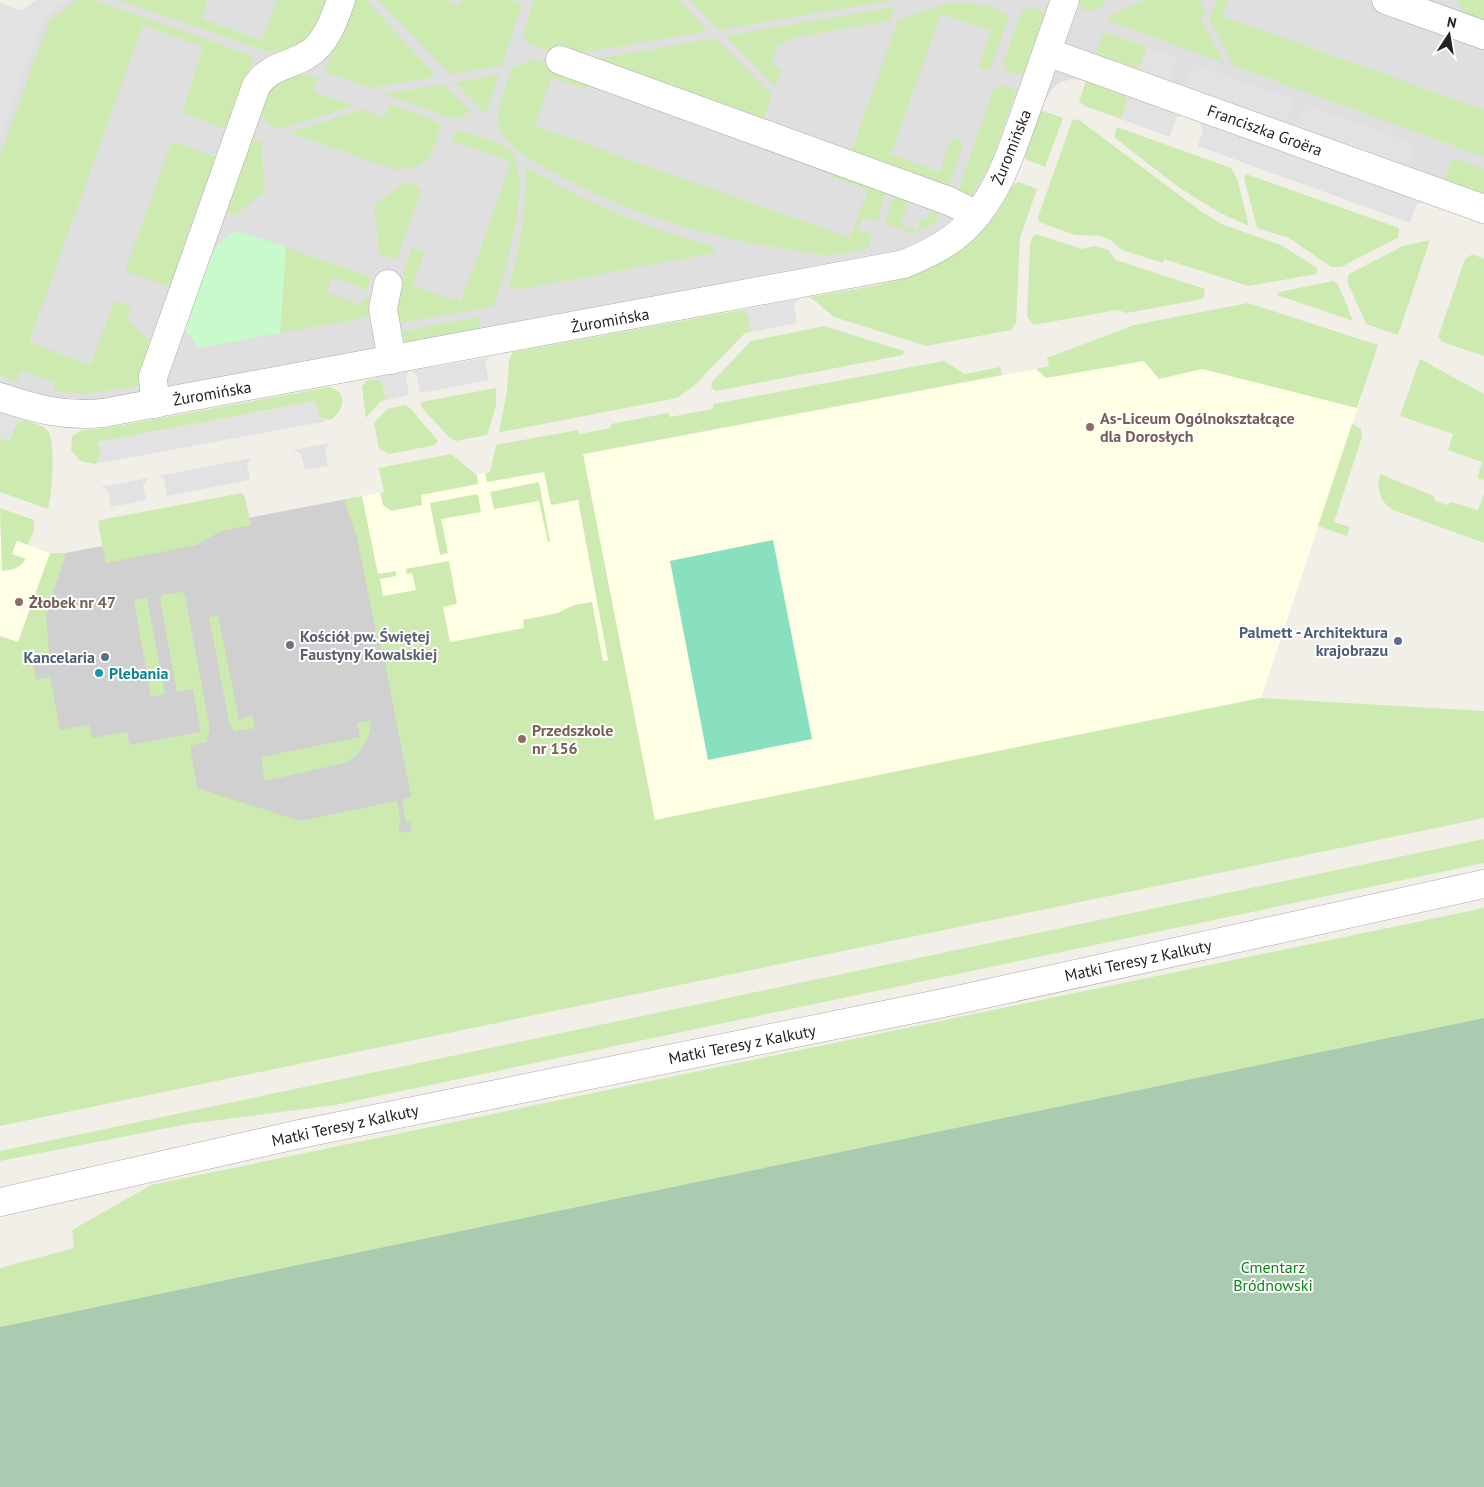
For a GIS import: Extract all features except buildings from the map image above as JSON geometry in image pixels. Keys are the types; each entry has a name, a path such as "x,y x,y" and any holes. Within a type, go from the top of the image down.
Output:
{"street":[{"path":"155,404 154,377 256,86 264,76 275,68 308,55 317,47 332,24 341,0"},
{"name":"Żuromińska","path":"0,397 47,412 76,415 155,404 889,268 938,248 963,230 989,198 1006,166 1065,0"},
{"path":"1386,0 1484,35"},
{"name":"Franciszka Groëra","path":"1047,52 1484,209"},
{"path":"560,60 949,201 977,215"},
{"path":"388,284 382,309 392,360"},
{"name":"Matki Teresy z Kalkuty","path":"0,1202 300,1134 948,1002 1484,884"}],"shaded area":[{"path":"37,0 64,0 43,17 0,136 0,3 22,11"},
{"path":"64,0 1484,0 1484,194 1096,54 1086,81 1072,79 1061,82 1052,89 1044,103 1016,94 991,163 973,197 955,217 937,232 902,249 102,400 78,402 34,395 0,383 0,136 43,17"},
{"path":"1147,47 1177,58 1170,78 1172,82 1136,69 1140,66"},
{"path":"1193,64 1294,100 1287,119 1288,124 1181,85 1186,83"},
{"path":"1123,94 1183,116 1176,118 1170,137 1121,119 1127,101"},
{"path":"1305,104 1415,144 1408,165 1411,168 1294,126 1298,123"},
{"path":"1199,121 1425,203 1420,203 1416,206 1410,223 1198,146 1203,130"},
{"path":"799,299 794,304 797,323 751,332 748,314 741,310"},
{"path":"1202,338 1362,395 1261,698 431,866 357,497"},
{"path":"490,357 485,362 489,380 420,393 417,376 411,371"},
{"path":"409,371 406,377 409,395 386,400 382,382 373,378"},
{"path":"315,401 320,417 327,421 95,464 101,457 98,442"},
{"path":"0,412 23,420 16,424 9,441 0,438"},
{"path":"330,443 325,449 328,466 305,470 301,454 293,450"},
{"path":"251,458 247,464 250,480 167,496 164,479 158,476"},
{"path":"148,478 143,485 146,500 111,507 108,490 101,487"},
{"path":"357,497 431,866 0,728 55,555"},
{"name":"Żłobek nr 47","path":"0,534 55,555 0,712"}],"green space":[{"path":"76,0 94,0 251,55 253,61 229,130 182,113 203,47 143,25 29,342 91,365 114,301 132,307 127,319 152,343 139,386 86,394 53,391 55,383 21,371 17,382 0,375 0,157 49,21"},
{"path":"119,0 207,0 202,19 262,40 277,0 330,0 318,26 308,39 291,49 272,52"},
{"path":"351,0 366,0 433,72 432,78 368,88 325,72"},
{"path":"377,0 444,0 459,5 461,0 510,0 522,4 502,66 450,74"},
{"path":"534,0 679,0 705,27 704,32 581,53 559,44 556,53 528,43 523,34"},
{"path":"690,0 892,0 719,30"},
{"path":"1080,0 1105,0 1102,8 1088,11 1081,9"},
{"path":"1144,0 1201,0 1205,12 1201,19 1224,63 1108,21 1110,15"},
{"path":"1217,0 1228,0 1223,16 1484,110 1484,157 1234,66 1209,19"},
{"path":"1458,0 1484,0 1484,28 1467,22"},
{"path":"949,3 990,7 998,9 1009,17 991,67 984,70 978,68 991,31 941,14 891,154 939,172 952,137 959,140 963,146 948,186 939,190 849,158 898,20"},
{"path":"894,7 890,21 792,38 777,47 770,64 782,69 775,87 725,36"},
{"path":"1031,7 1042,11 1044,16 1024,72 1018,75 1008,71 1003,63 1022,11"},
{"path":"1104,32 1147,47 1138,68 1096,54"},
{"path":"716,38 772,95 761,126 580,62"},
{"path":"534,59 585,77 587,83 585,89 552,78 535,126 850,238 868,190 832,177 834,170 888,186 877,222 862,217 857,230 871,234 869,248 823,255 722,237 638,212 584,189 542,167 517,151 510,144 504,137 498,122 499,106 512,67"},
{"path":"299,74 318,77 313,91 354,106 280,129 272,125 264,119 259,107 267,89"},
{"path":"499,75 486,115 456,84 457,82"},
{"path":"1086,81 1126,96 1127,102 1121,119 1084,106 1079,101"},
{"path":"443,84 471,111 456,120 384,94"},
{"path":"1002,85 1013,89 1016,93 991,163 970,199 957,192 994,89"},
{"path":"390,104 436,121 441,126 430,157 415,167 396,170 289,133 362,109 384,118"},
{"path":"1041,110 1063,118 1045,167 1027,160 1024,156"},
{"path":"1078,119 1202,212 1224,225 1281,245 1317,268 1317,274 1248,286 1164,259 1163,263 1122,250 1112,241 1101,236 1075,235 1039,222 1038,217 1072,121"},
{"path":"1117,127 1231,168 1237,178 1249,226 1230,218 1195,198 1162,174 1114,137"},
{"path":"456,131 462,131 502,145 511,152 517,165 519,183 518,204 515,227 504,273 494,306 402,323 395,318 392,303 412,248 425,251 413,286 461,302 511,162 451,140"},
{"path":"248,137 261,142 265,191 235,216 222,211"},
{"path":"172,141 216,157 204,200 200,199 181,251 185,254 173,288 125,271"},
{"path":"1455,159 1484,169 1484,194 1444,180 1451,161"},
{"path":"527,167 573,193 618,214 664,231 714,246 715,253 515,290 509,285 522,228 525,169"},
{"path":"1246,174 1399,228 1398,238 1341,267 1331,267 1289,238 1257,228 1244,178"},
{"path":"405,182 419,187 421,191 397,258 393,259 379,254 374,206"},
{"path":"1019,182 1037,189 1020,238 1016,323 1011,330 926,346 834,317 810,297 890,282 928,269 946,259 969,242 995,214 1012,187"},
{"path":"894,193 910,198 901,225 917,231 922,217 927,219 932,206 940,209 936,222 916,234 885,224"},
{"path":"239,231 286,247 280,333 199,348 182,325 203,270 210,257 228,236"},
{"path":"1036,234 1082,249 1094,246 1108,250 1116,260 1205,289 1203,299 1127,313 1117,310 1033,325 1027,316 1030,245 1032,237"},
{"path":"1430,240 1398,335 1366,324 1347,281 1349,274 1403,246"},
{"path":"286,247 371,277 367,290 332,277 327,292 361,305 364,297 373,300 370,312 365,318 280,333"},
{"path":"1473,254 1484,259 1484,356 1442,342 1438,337 1465,259"},
{"path":"1333,281 1338,284 1353,321 1277,295 1279,292"},
{"path":"1248,303 1378,345 1357,408 1202,369 1159,379 1144,361 1046,378 1036,369 1049,366 1047,358 1134,325"},
{"path":"741,310 748,314 751,332 745,333 694,386 677,398 499,431 507,392 509,360 513,352"},
{"path":"478,317 480,330 401,344 398,338 403,331"},
{"path":"824,326 904,351 903,355 716,391 711,388 712,382 751,341"},
{"path":"1420,359 1484,394 1484,480 1477,478 1482,462 1448,450 1453,434 1400,416"},
{"path":"944,361 965,374 1000,367 1002,375 583,454 655,820 1261,698 1484,711 1484,818 0,1126 0,636 18,642 50,553 65,553 65,556 46,615 49,653 32,656 36,680 50,677 60,730 89,725 92,738 127,732 130,745 201,732 193,689 177,692 160,599 162,595 182,592 185,595 210,730 206,742 190,746 197,788 300,821 397,801 401,823 398,823 400,833 411,831 410,822 406,822 402,800 411,797 383,652 377,638 357,537 344,500 362,496 378,574 396,571 396,576 380,579 383,596 416,590 412,573 407,574 406,569 449,561 457,604 443,607 450,642 524,628 523,620 558,613 574,605 592,602 603,661 608,660 578,500 551,505 544,472 487,482 485,473 490,472 496,445 578,430 579,434 611,428 611,424 668,413 670,417 713,409 713,404"},
{"path":"376,379 382,382 386,400 381,401 366,418 362,387 367,380"},
{"path":"329,387 335,389 342,397 339,412 330,420 320,417 315,401 98,442 101,456 95,464 80,461 71,450 72,436 82,430 106,428"},
{"path":"496,388 496,406 487,435 456,441 449,437 422,408 421,402"},
{"path":"406,405 438,441 435,445 389,454 379,449 374,423 387,409"},
{"path":"23,420 43,427 48,431 50,437 52,469 48,509 0,492 0,438 9,441 17,422"},
{"path":"1352,424 1361,429 1362,437 1334,522 1350,527 1347,536 1318,526"},
{"path":"451,454 477,475 478,484 421,495 422,505 391,511 383,505 380,493 384,492 379,468"},
{"path":"1380,474 1434,496 1435,501 1447,505 1451,502 1478,510 1484,494 1484,543 1393,510 1385,503 1380,494"},
{"path":"539,482 550,542 548,542 539,501 494,509 490,492"},
{"path":"242,493 245,497 251,525 221,531 197,545 106,563 98,524 100,520"},
{"path":"478,494 481,512 441,519 448,553 440,555 430,503"},
{"path":"0,508 34,520 34,531 28,545 17,541 12,554 26,559 15,568 2,571"},
{"path":"773,540 812,739 708,760 670,561"},
{"path":"147,598 165,694 151,697 134,600"},
{"path":"218,616 239,720 252,715 255,728 235,731 230,726 209,617"},
{"path":"371,721 371,727 365,744 358,754 348,762 265,781 261,757 360,737 357,723"},
{"path":"1484,839 1484,863 335,1105 188,1124 0,1161 0,1151"},
{"path":"1484,908 1484,1018 0,1327 0,1268 74,1248 72,1230 151,1185"},
{"name":"Cmentarz Bródnowski","path":"1484,1018 1484,1487 0,1487 0,1327"}],"place":[{"name":"As-Liceum Ogólnokształcące dla Dorosłych","path":"1090,427"},
{"name":"Żłobek nr 47","path":"19,602"},
{"name":"Palmett - Architektura krajobrazu","path":"1398,641"},
{"name":"Kościół pw. Świętej Faustyny Kowalskiej","path":"290,645"},
{"name":"Kancelaria","path":"105,657"},
{"name":"Plebania","path":"99,673"},
{"name":"Przedszkole nr 156","path":"522,739"}]}
